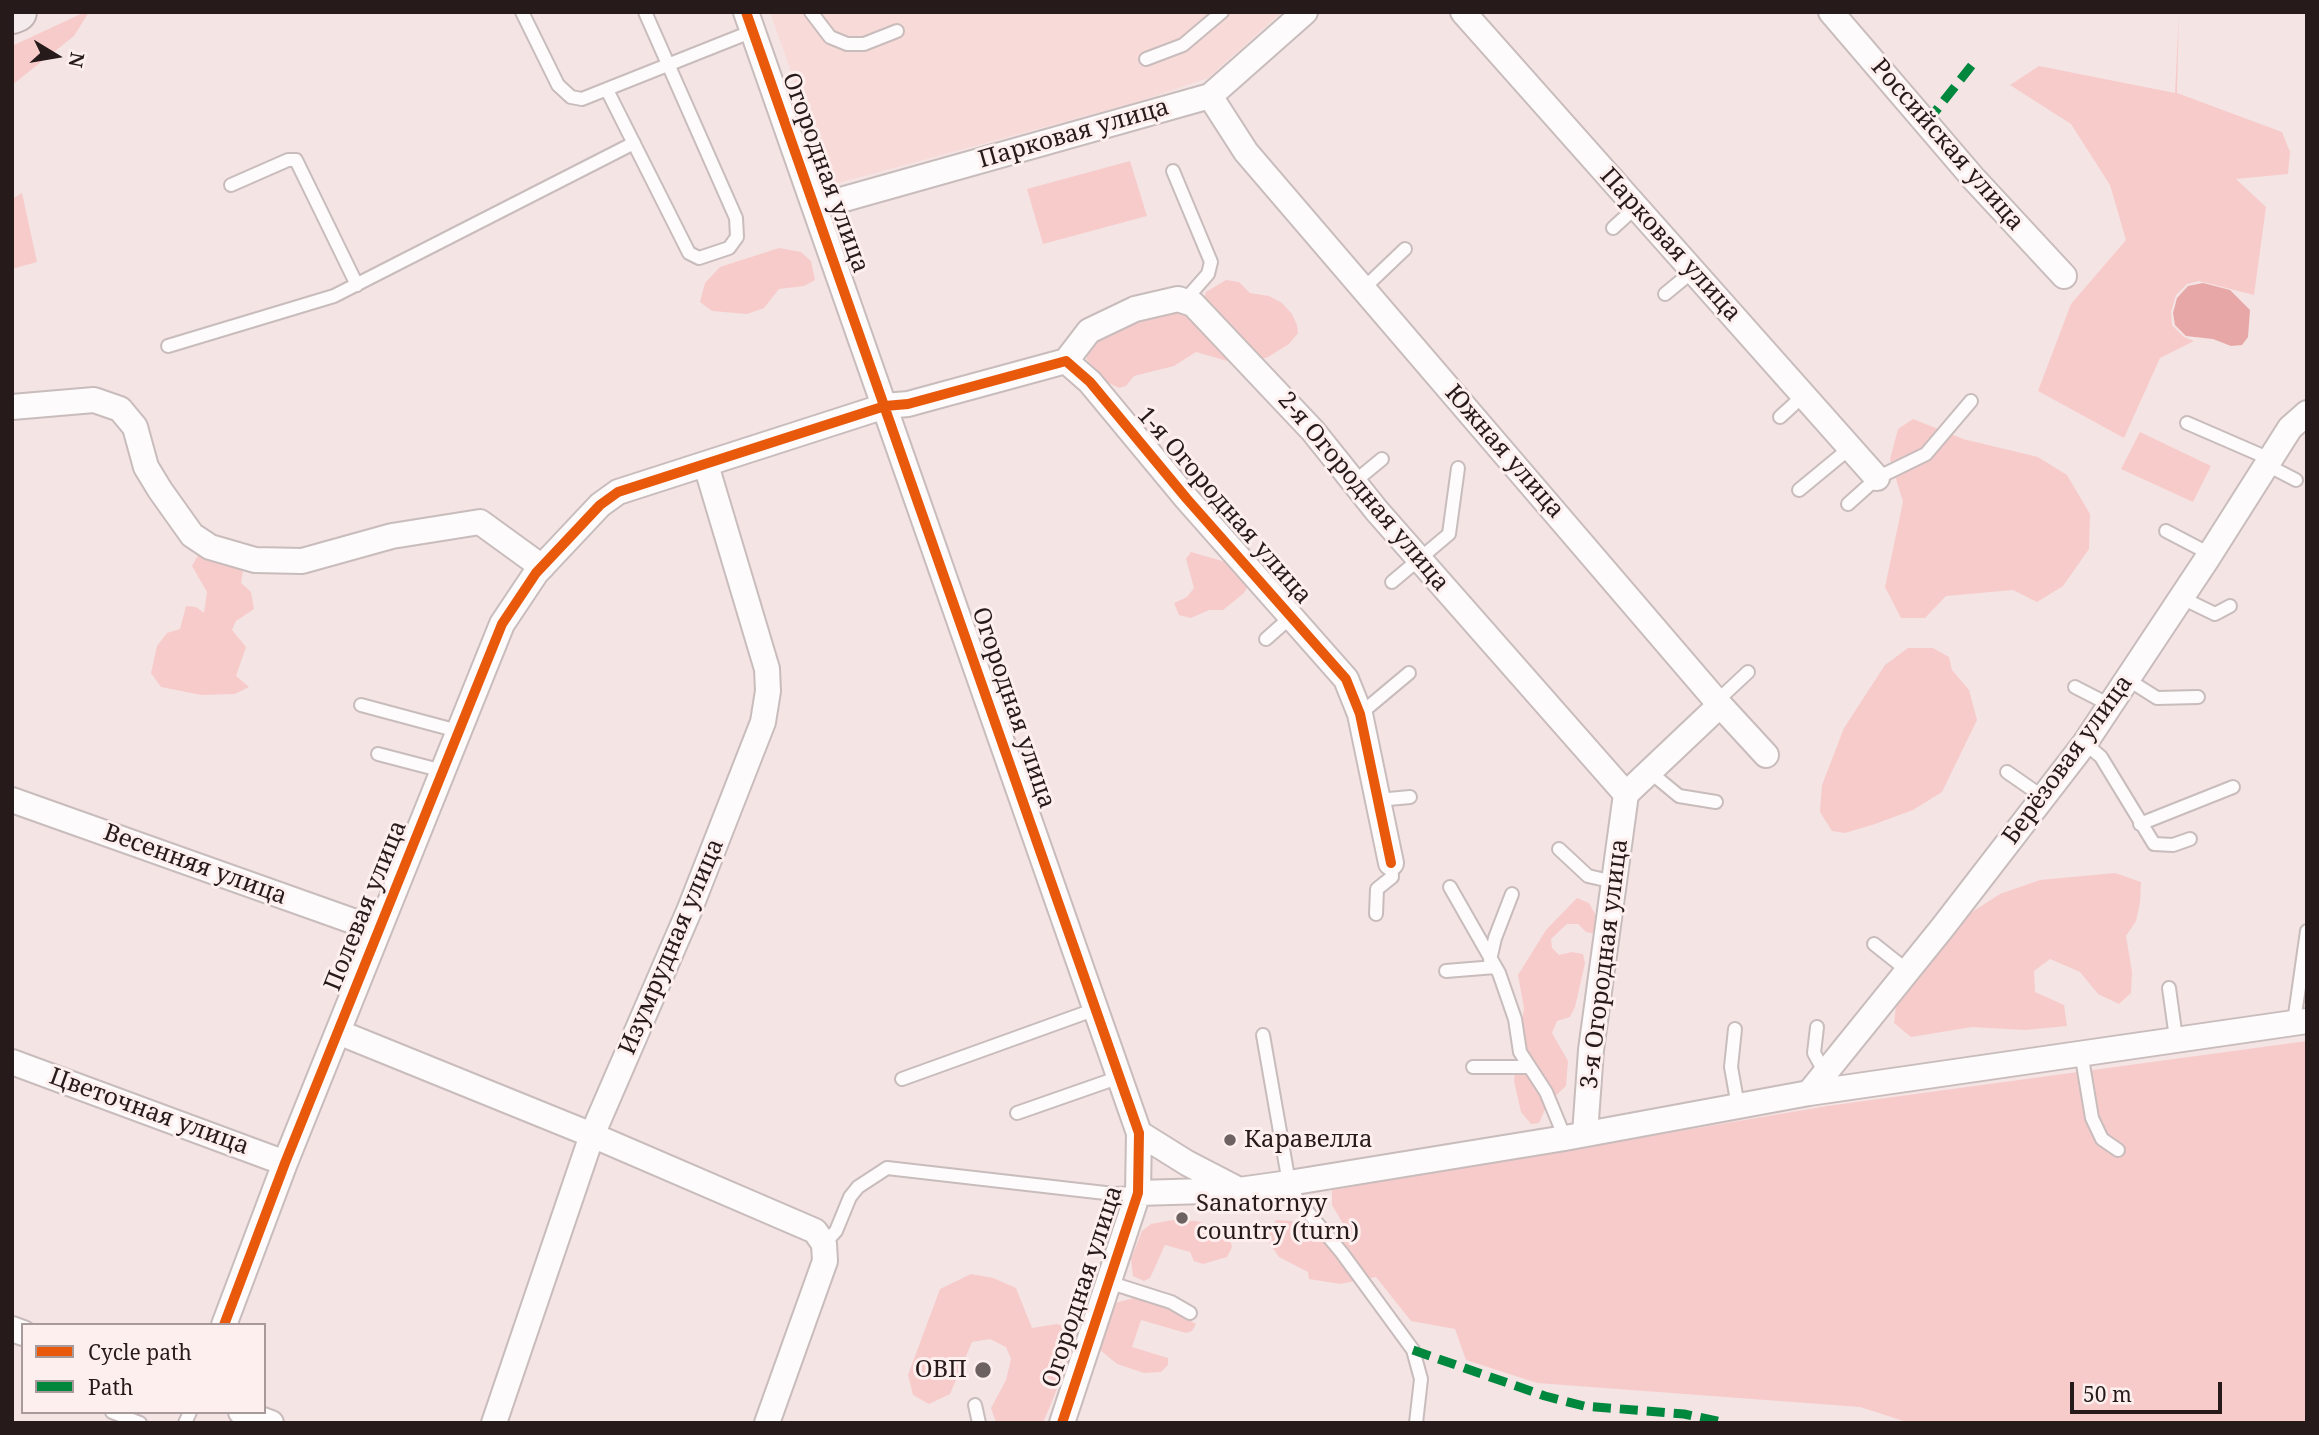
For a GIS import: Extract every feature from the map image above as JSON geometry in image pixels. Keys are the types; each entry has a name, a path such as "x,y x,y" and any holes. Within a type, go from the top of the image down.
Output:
{"street":[{"name":"Парковая улица","path":"816,207 1210,96 1305,12"},
{"name":"Парковая улица","path":"1463,12 1877,478"},
{"name":"Российская улица","path":"1831,12 1974,179 2064,276"},
{"name":"Огородная улица","path":"749,21 1139,1133 1138,1193 1062,1423"},
{"name":"Южная улица","path":"1210,96 1246,152 1718,703 1766,755"},
{"path":"885,406 908,404 1066,360 1089,331 1135,309 1161,301 1185,300"},
{"name":"2-я Огородная улица","path":"1185,300 1205,315 1257,369 1419,559 1577,727 1626,794"},
{"name":"1-я Огородная улица","path":"1066,360 1090,382 1187,499 1346,679 1360,715 1391,863"},
{"path":"12,407 94,400 120,409 135,427 146,467 160,490 192,535 209,547 255,560 302,561 392,536 480,522 542,567"},
{"name":"Полевая улица","path":"225,1323 285,1163 502,624 542,567 582,523 618,492 885,406"},
{"name":"Берёзовая улица","path":"1809,1093 1908,971 2085,743 2182,598 2290,428 2307,413"},
{"name":"Изумрудная улица","path":"494,1423 593,1135 763,722 768,691 767,669 706,465"},
{"path":"1626,794 1718,703"},
{"name":"3-я Огородная улица","path":"1575,1136 1607,992 1614,882 1626,794"},
{"name":"Весенняя улица","path":"12,800 378,930"},
{"path":"1138,1193 1239,1189 1289,1183 1575,1136 1809,1093 2300,1021"},
{"path":"338,1032 593,1135 815,1231 824,1253 767,1423"},
{"name":"Цветочная улица","path":"12,1062 285,1163"},
{"path":"1139,1133 1187,1163 1239,1189"},
{"path":"246,1414 271,1423"}],"lane":[{"path":"522,12 558,85 571,97 582,99 670,62 749,21"},
{"path":"607,90 689,253 699,258 710,256 735,244 738,227 736,218 670,62 645,12"},
{"path":"811,12 830,37 847,44 864,44 897,31"},
{"path":"1146,59 1183,45 1222,12"},
{"path":"168,346 334,296 634,143"},
{"path":"231,185 288,160 296,160 357,285"},
{"path":"1173,171 1211,262 1208,274 1185,300"},
{"path":"1613,228 1636,206"},
{"path":"1363,289 1405,249"},
{"path":"1665,294 1693,271"},
{"path":"1780,417 1804,396"},
{"path":"1848,504 1877,478 1926,454 1971,401"},
{"path":"2187,423 2268,462 2296,480"},
{"path":"1799,490 1850,448"},
{"path":"1354,482 1382,459"},
{"path":"1392,582 1449,534 1458,468"},
{"path":"2166,531 2210,554"},
{"path":"2182,598 2215,614 2230,606"},
{"path":"1266,639 1292,616"},
{"path":"1718,703 1748,672"},
{"path":"1360,715 1409,673"},
{"path":"2127,680 2157,698 2198,697"},
{"path":"2075,687 2110,705"},
{"path":"361,705 458,731"},
{"path":"2085,743 2101,757 2154,844 2161,846 2190,839"},
{"path":"377,754 443,771"},
{"path":"1650,772 1679,796 1716,802"},
{"path":"2007,772 2043,797"},
{"path":"2140,824 2233,788"},
{"path":"1378,800 1410,797"},
{"path":"1559,849 1588,877 1614,882"},
{"path":"1376,914 1377,889 1391,877 1391,863"},
{"path":"1450,887 1493,963 1516,1019 1520,1052 1575,1136"},
{"path":"1493,963 1495,938 1512,894"},
{"path":"2300,1021 2307,931"},
{"path":"1874,944 1908,971"},
{"path":"1446,971 1493,963"},
{"path":"2169,988 2176,1038"},
{"path":"902,1079 1096,1009"},
{"path":"1817,1027 1814,1053 1825,1073"},
{"path":"1735,1029 1731,1067 1738,1106"},
{"path":"1262,1035 1289,1183 1297,1199 1342,1253 1413,1350 1421,1379 1416,1423"},
{"path":"2081,1051 2092,1118 2102,1139 2118,1150"},
{"path":"1473,1067 1528,1067"},
{"path":"1017,1113 1120,1077"},
{"path":"824,1253 858,1187 887,1168 1114,1194 1138,1193"},
{"path":"1108,1282 1171,1302 1190,1313"},
{"path":"975,1405 979,1423"},
{"path":"117,1414 140,1423"}],"shaded area":[{"path":"89,12 74,36 12,85 12,46"},
{"path":"770,12 1282,12 1208,78 1137,102 831,185"},
{"path":"2179,12 2177,93 2282,132 2290,152 2288,174 2236,179 2266,207 2254,295 2199,281 2187,284 2176,295 2171,312 2172,325 2184,337 2194,341 2160,358 2124,438 2038,391 2071,304 2126,240 2110,185 2071,124 2010,85 2039,66 2175,93"},
{"path":"1130,161 1147,216 1043,244 1027,189"},
{"path":"22,193 37,262 12,269 12,199"},
{"path":"779,248 801,252 811,261 815,280 804,286 779,289 764,308 747,314 712,311 700,302 705,283 720,267"},
{"path":"1226,280 1239,282 1250,293 1269,296 1282,303 1297,325 1298,333 1289,344 1268,357 1241,365 1196,352 1174,366 1134,376 1126,386 1119,388 1107,382 1087,360 1086,347 1098,333 1165,312 1199,315 1206,292"},
{"path":"2203,283 2230,290 2250,310 2248,337 2242,345 2231,346 2213,339 2186,336 2175,325 2173,313 2177,298 2188,286"},
{"path":"1913,419 1963,439 2038,457 2067,475 2090,514 2089,549 2063,586 2037,602 2013,590 1946,596 1925,618 1901,618 1885,587 1903,502 1890,459 1898,429"},
{"path":"2140,432 2211,466 2193,502 2121,469"},
{"path":"1191,552 1229,563 1249,584 1244,593 1223,610 1209,610 1191,618 1179,615 1174,603 1187,597 1194,588 1186,559"},
{"path":"198,555 244,564 241,583 251,592 254,609 236,621 232,630 246,647 236,676 249,687 235,694 201,695 161,687 151,673 157,646 167,633 180,629 186,606 196,607 204,613 207,592 192,566"},
{"path":"1908,648 1933,648 1949,657 1952,670 1969,690 1977,720 1942,792 1913,810 1875,824 1845,833 1832,831 1820,812 1822,785 1844,728 1885,665"},
{"path":"2115,873 2141,882 2136,921 2126,936 2132,972 2131,993 2119,1004 2098,994 2080,972 2050,959 2034,971 2035,992 2064,1005 2067,1026 2025,1030 1972,1027 1911,1037 1894,1023 1896,1006 1969,914 2000,894 2040,880"},
{"path":"1577,898 1589,903 1596,916 1596,934 1586,932 1578,924 1567,924 1551,939 1552,948 1559,955 1572,952 1583,954 1585,963 1575,1007 1570,1017 1557,1021 1552,1033 1568,1061 1566,1086 1548,1103 1539,1123 1531,1124 1521,1112 1514,1081 1524,1008 1518,975 1546,930"},
{"path":"2307,1041 2307,1423 1910,1423 1860,1407 1537,1383 1466,1360 1455,1329 1411,1321 1376,1277 1340,1284 1309,1279 1308,1272 1279,1257 1267,1240 1276,1220 1292,1221 1324,1240 1344,1239 1349,1234 1332,1205 1332,1190 1827,1106"},
{"path":"1173,1220 1196,1221 1213,1226 1229,1236 1232,1247 1227,1257 1203,1264 1194,1261 1190,1252 1165,1245 1150,1278 1144,1281 1133,1276 1131,1259 1142,1231 1151,1224"},
{"path":"971,1274 993,1278 1016,1288 1032,1328 1057,1324 1074,1330 1068,1362 1043,1423 996,1422 991,1408 1006,1380 1011,1359 1006,1347 990,1339 972,1342 950,1394 929,1404 913,1395 908,1375 940,1289"},
{"path":"1134,1298 1171,1309 1196,1324 1192,1331 1186,1333 1141,1320 1132,1347 1168,1358 1168,1365 1161,1372 1144,1373 1117,1364 1100,1350 1103,1324 1115,1303"}],"marked path":[{"path":"1927,122 1972,65"},
{"path":"1413,1350 1545,1396 1584,1406 1684,1414 1726,1423"}],"cycle path":[{"path":"746,12 1139,1133 1138,1193 1062,1423"},
{"path":"225,1323 285,1163 502,624 536,573 600,505 618,492 885,406 908,404 1066,361 1090,382 1187,499 1346,679 1360,714 1391,863"}],"place":[{"name":"Каравелла","path":"1230,1140"},
{"name":"Sanatornyy country (turn)","path":"1182,1218"},
{"name":"ОВП","path":"983,1370"}]}
